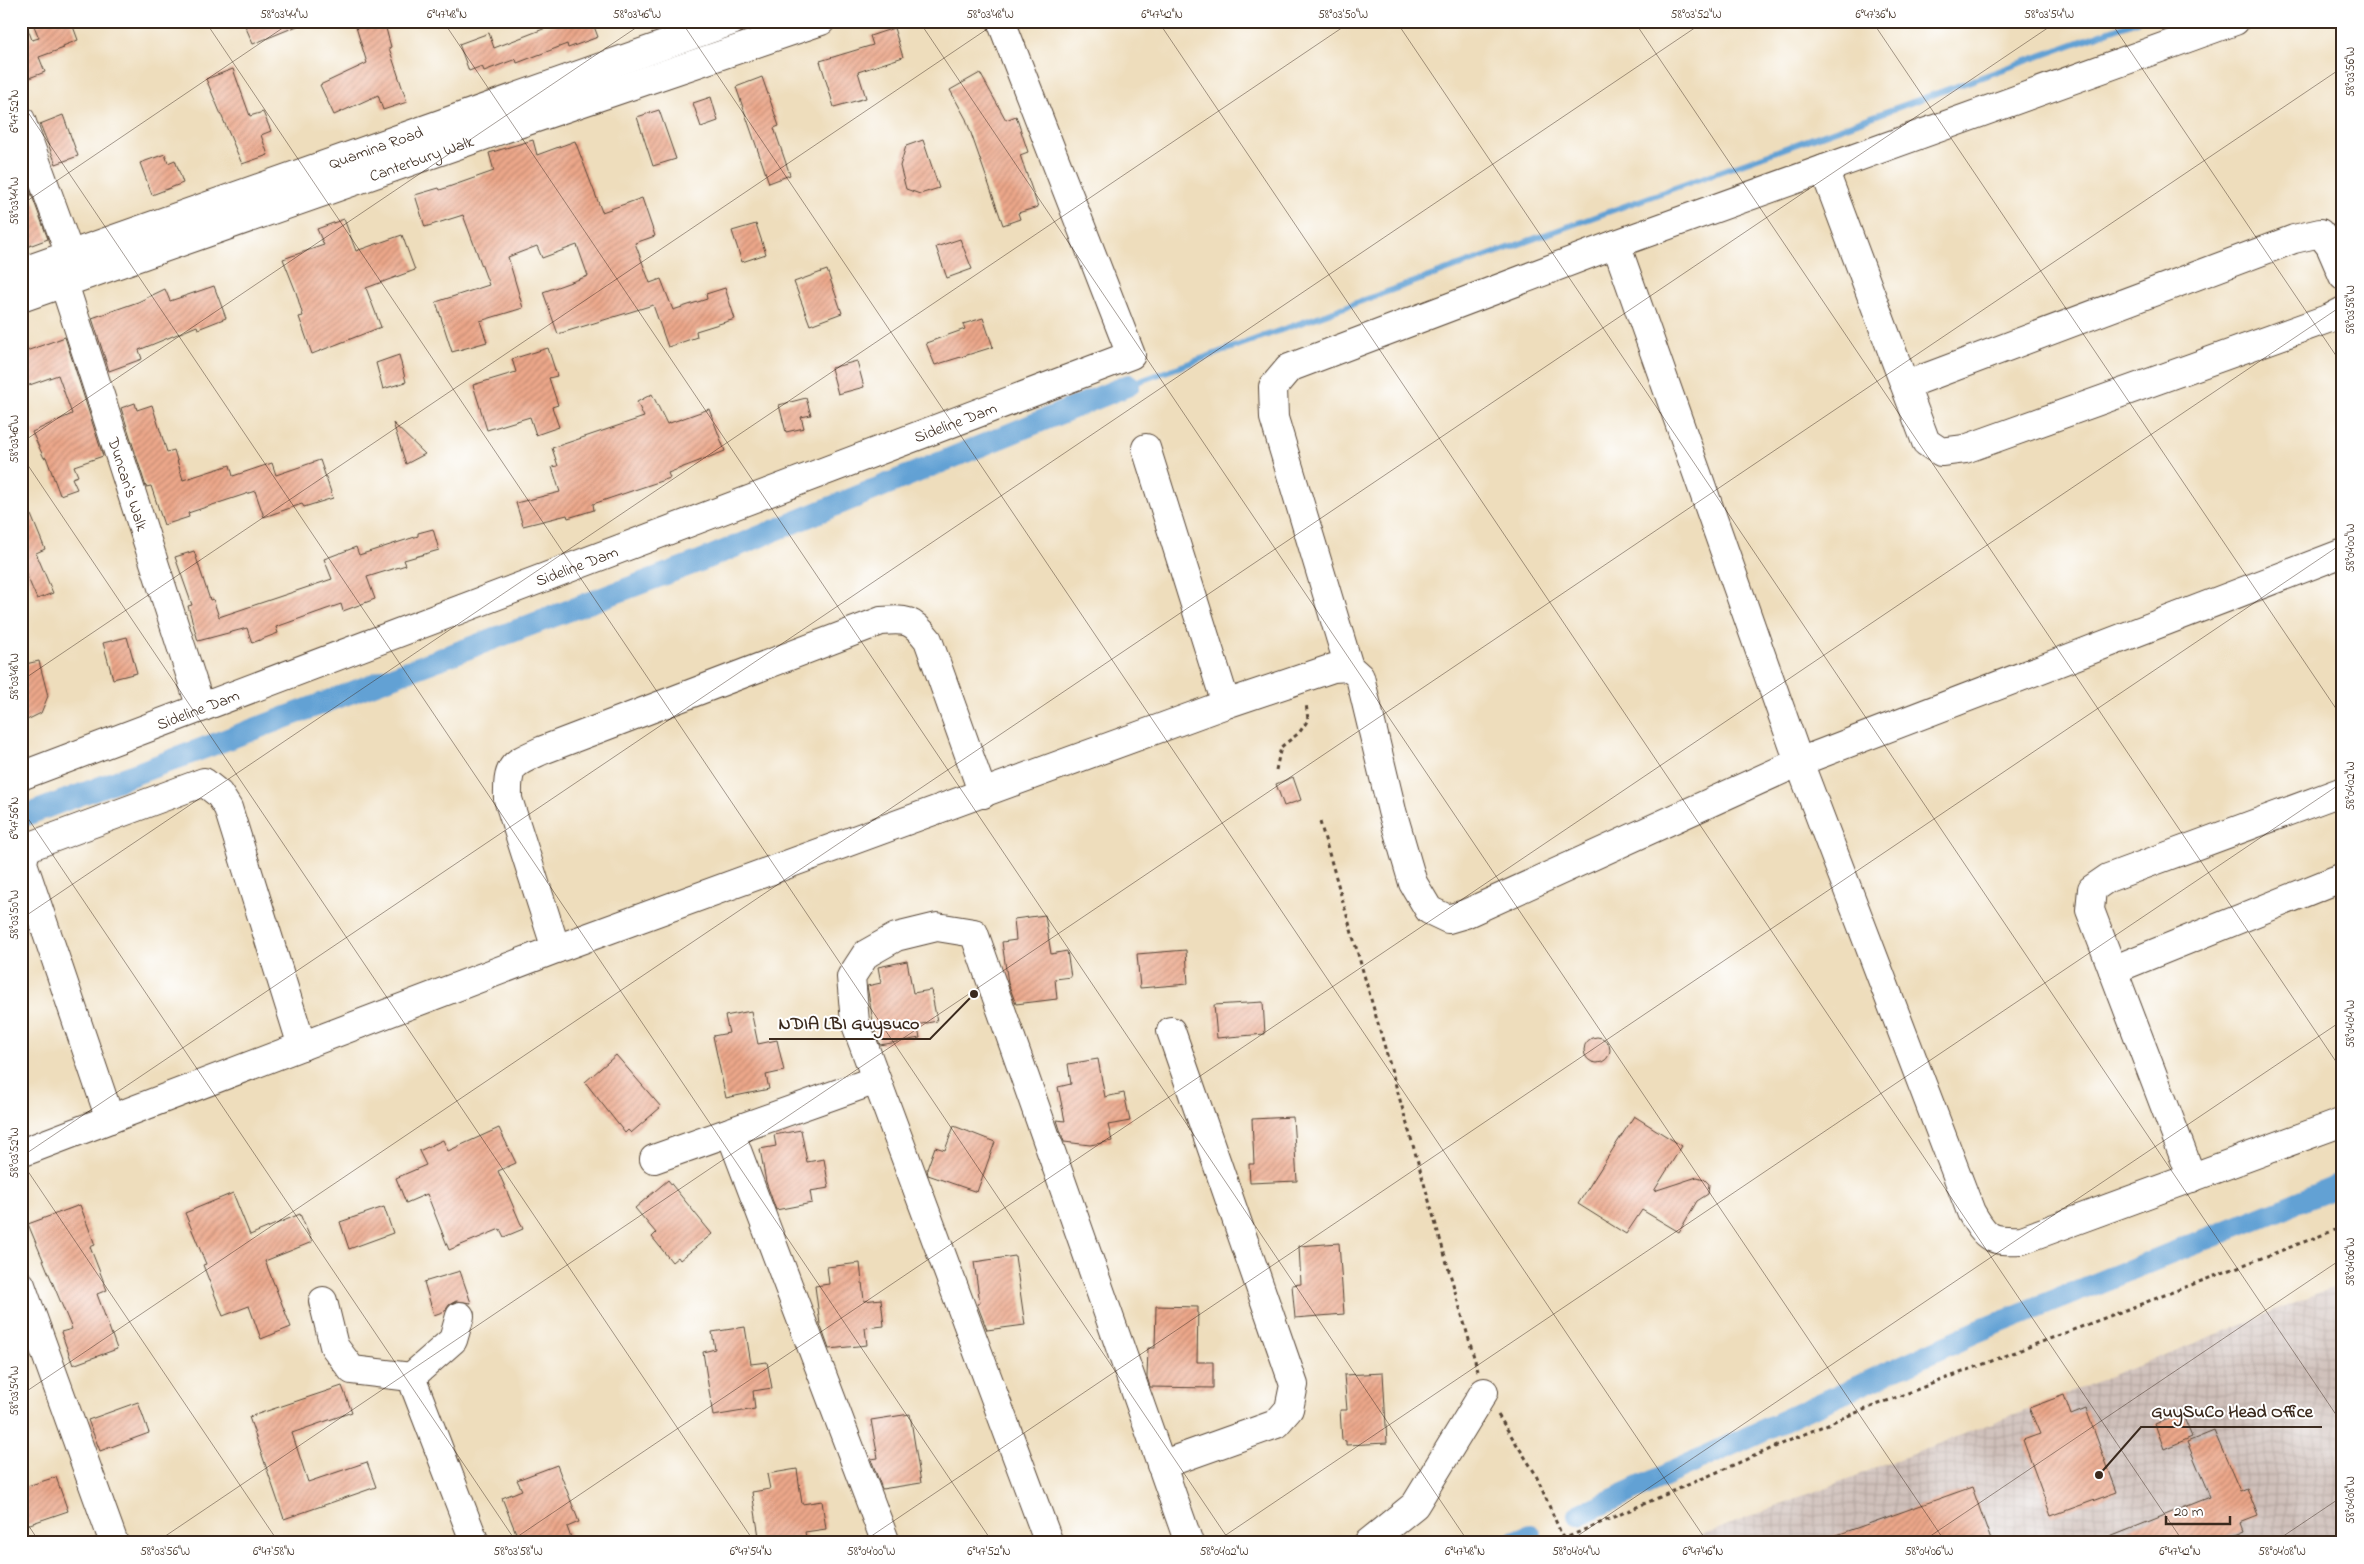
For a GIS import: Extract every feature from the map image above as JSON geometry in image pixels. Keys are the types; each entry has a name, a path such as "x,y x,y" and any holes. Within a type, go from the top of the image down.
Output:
{"street":[{"name":"Quamina Road","path":"21,272 62,269 732,21"},
{"name":"Canterbury Walk","path":"21,298 62,269 821,21"},
{"name":"Sideline Dam","path":"21,776 201,708 1126,342 1001,21"},
{"path":"2235,21 1616,244 1289,368 1273,387 1274,418 1349,667 1360,677 1392,811 1413,883 1429,910 1448,919 1465,914 1799,762 2343,553"},
{"name":"Duncan's Walk","path":"21,120 62,269 201,708"},
{"path":"1824,169 1926,442 1942,452 1965,450 2330,318 2343,311"},
{"path":"1906,385 2294,239 2320,233 2330,246 2343,276"},
{"path":"1616,244 1799,762 1971,1212 1982,1231 1997,1240 2022,1240 2343,1122"},
{"path":"1146,448 1226,704"},
{"path":"556,948 508,799 507,777 515,763 543,750 881,621 904,619 918,627 928,640 983,794"},
{"path":"21,1153 556,948 1226,704 1333,668 1349,667"},
{"path":"110,1120 23,863 25,853 30,846 204,782 219,794 228,808 302,1046"},
{"path":"2192,1178 2090,910 2092,890 2108,878 2343,791"},
{"path":"2113,970 2343,877"},
{"path":"1049,1543 855,1022 851,977 866,954 896,937 937,927 974,933 1189,1543"},
{"path":"1162,1465 1276,1424 1289,1409 1294,1385 1171,1031"},
{"path":"654,1159 876,1080"},
{"path":"730,1132 886,1543"},
{"path":"21,1284 114,1543"},
{"path":"323,1301 334,1346 352,1370 411,1377 453,1340 460,1316"},
{"path":"411,1377 475,1543"},
{"path":"1368,1543 1415,1505 1484,1392"}],"path":[{"path":"1276,770 1281,747 1298,733 1308,720 1303,678"},
{"path":"1320,822 1484,1392 1535,1473 1563,1538"},
{"path":"1554,1543 1837,1420 2343,1227"}],"shaded area":[{"path":"2343,1284 2343,1543 1682,1543 2064,1395"}],"building":[{"path":"21,21 25,21 32,40 39,38 34,26 47,21 71,21 78,40 63,46 64,48 39,57 45,72 21,81"},
{"path":"243,21 307,21 307,22 253,44"},
{"path":"384,21 391,47 389,48 407,102 383,110 378,95 334,115 320,85 367,63 356,27"},
{"path":"564,21 592,21 598,37 568,48 567,44 517,63 516,59 484,71 482,66 469,71 459,44 489,33 494,48"},
{"path":"894,28 903,57 858,72 866,98 834,107 820,61 873,45 870,36"},
{"path":"233,69 250,116 263,112 271,131 261,135 268,155 242,164 206,79"},
{"path":"980,73 1006,120 1016,116 1028,152 1020,155 1038,207 1018,213 1020,219 1003,225 966,119 950,90"},
{"path":"762,77 779,126 774,128 790,175 769,183 736,87"},
{"path":"711,97 718,121 701,127 693,103"},
{"path":"659,110 676,159 653,166 637,117"},
{"path":"63,115 78,156 56,164 40,124"},
{"path":"533,140 537,155 575,141 602,212 642,198 655,236 635,243 650,283 661,279 673,310 707,299 706,294 725,288 735,319 696,331 697,337 668,347 653,305 558,334 543,292 588,276 577,245 542,258 537,246 508,257 523,308 480,321 487,342 452,352 436,302 489,285 463,215 425,227 415,195 439,188 440,190 494,171 489,153"},
{"path":"923,140 939,188 920,194 906,189 900,166 906,146"},
{"path":"165,154 168,163 175,160 183,183 152,195 140,163"},
{"path":"21,166 48,239 21,249"},
{"path":"344,219 356,251 402,235 415,270 366,288 381,327 312,354 299,317 303,316 296,292 283,259 324,245 317,229"},
{"path":"756,224 766,254 742,262 732,231"},
{"path":"960,239 972,269 947,278 936,247"},
{"path":"827,270 842,313 810,325 794,282"},
{"path":"214,286 226,318 198,329 197,326 139,350 142,359 109,371 92,318 138,302 165,289 170,301"},
{"path":"983,318 993,347 935,365 926,343 965,329 963,324"},
{"path":"65,337 103,456 74,466 78,476 72,478 77,489 60,495 46,457 44,458 32,432 72,414 58,375 21,388 21,353"},
{"path":"548,348 557,376 549,378 558,405 552,407 559,427 536,435 530,417 487,430 473,385 516,372 512,359"},
{"path":"399,355 406,382 383,389 376,363"},
{"path":"857,361 864,387 838,394 831,368"},
{"path":"652,394 667,424 709,409 725,451 668,473 670,478 593,504 594,510 568,518 567,515 523,526 516,503 560,492 552,467 558,466 552,448 644,417 637,402"},
{"path":"806,398 811,415 801,417 804,428 786,432 779,405"},
{"path":"135,403 137,410 152,405 167,452 174,450 183,480 230,465 233,476 272,463 276,475 320,460 333,498 304,507 302,504 264,517 255,491 188,513 189,517 164,525 151,486 146,487 121,408"},
{"path":"393,423 425,454 406,464"},
{"path":"22,493 45,549 36,553 53,593 37,599 21,562"},
{"path":"433,529 439,550 404,560 406,565 367,577 375,599 343,611 341,604 276,627 278,633 252,643 247,628 198,641 188,606 192,605 175,557 194,551 210,600 213,599 219,617 332,579 324,559 356,547 359,555 418,536 418,533"},
{"path":"127,637 137,673 113,679 103,643"},
{"path":"39,661 48,696 41,713 21,723 21,665"},
{"path":"1293,777 1301,800 1284,806 1276,784"},
{"path":"1045,915 1051,954 1067,951 1071,977 1055,979 1057,999 1016,1004 1008,983 1002,942 1016,940 1014,919"},
{"path":"1186,950 1188,984 1140,988 1137,954"},
{"path":"907,961 913,993 931,990 937,1021 917,1025 920,1038 880,1045 874,1027 867,986 881,983 878,967"},
{"path":"1263,1002 1265,1034 1217,1038 1214,1005"},
{"path":"751,1011 758,1044 777,1040 784,1071 766,1075 769,1089 726,1098 713,1036 729,1033 725,1016"},
{"path":"1597,1037 1606,1041 1610,1050 1606,1059 1597,1063 1588,1059 1584,1050 1588,1041"},
{"path":"616,1055 661,1107 631,1133 628,1130 625,1133 585,1082"},
{"path":"1098,1059 1105,1097 1124,1093 1130,1121 1108,1125 1112,1141 1090,1145 1064,1142 1057,1120 1065,1121 1058,1087 1071,1084 1068,1064"},
{"path":"1634,1116 1682,1146 1654,1191 1697,1177 1704,1179 1709,1184 1708,1194 1697,1201 1679,1232 1642,1210 1626,1234 1578,1204"},
{"path":"1293,1117 1297,1181 1250,1183 1249,1164 1254,1164 1252,1119"},
{"path":"954,1126 995,1142 977,1192 928,1175 927,1169 935,1147 945,1150"},
{"path":"499,1128 516,1163 498,1171 523,1229 504,1237 500,1229 449,1250 427,1194 406,1203 396,1178 426,1165 419,1151 443,1140 448,1151"},
{"path":"801,1130 807,1162 824,1159 829,1188 810,1191 812,1203 776,1210 766,1182 760,1149 776,1146 774,1135"},
{"path":"668,1180 712,1234 680,1260 678,1257 672,1262 652,1237 656,1233 635,1208"},
{"path":"233,1193 250,1235 300,1214 312,1242 265,1261 291,1327 261,1339 249,1306 223,1316 203,1265 206,1264 185,1213"},
{"path":"80,1205 95,1245 90,1247 107,1290 97,1294 117,1349 73,1365 61,1332 72,1329 28,1224"},
{"path":"384,1207 393,1233 349,1249 340,1222"},
{"path":"1339,1243 1344,1314 1295,1318 1292,1285 1301,1284 1299,1246"},
{"path":"1015,1256 1025,1325 987,1330 977,1304 980,1303 974,1262"},
{"path":"860,1263 864,1301 881,1299 884,1326 865,1328 867,1345 829,1349 820,1324 815,1286 829,1284 827,1267"},
{"path":"460,1271 471,1303 456,1301 449,1305 445,1311 434,1315 424,1282"},
{"path":"1156,1306 1198,1307 1197,1362 1213,1362 1213,1388 1150,1387 1147,1377 1148,1348 1155,1348"},
{"path":"745,1327 751,1364 767,1362 772,1388 753,1391 755,1409 713,1416 703,1352 715,1349 712,1332"},
{"path":"1383,1373 1387,1443 1346,1445 1346,1441 1342,1440 1340,1410 1347,1410 1344,1375"},
{"path":"342,1386 352,1412 292,1433 308,1482 367,1462 376,1487 284,1519 249,1417"},
{"path":"2064,1395 2071,1415 2086,1409 2117,1492 2051,1516 2023,1440 2040,1434 2029,1408"},
{"path":"138,1402 149,1433 100,1451 88,1420"},
{"path":"2182,1413 2192,1437 2164,1449 2155,1424"},
{"path":"910,1414 921,1483 882,1489 871,1459 878,1458 871,1420"},
{"path":"2214,1431 2240,1491 2247,1488 2258,1516 2240,1523 2243,1531 2213,1543 2095,1543 2210,1497 2187,1442"},
{"path":"557,1465 579,1522 567,1527 573,1543 520,1543 502,1498 522,1490 517,1480"},
{"path":"797,1469 802,1504 822,1501 826,1529 805,1532 807,1543 760,1543 752,1492 770,1489 767,1474"},
{"path":"56,1477 68,1511 21,1527 21,1488"},
{"path":"1972,1487 1992,1543 1824,1543 1823,1540"}],"waterway":[{"path":"1129,385 2137,21"},
{"path":"21,817 700,561 1129,385"},
{"path":"1579,1515 1976,1332 2343,1184"},
{"path":"1511,1543 1531,1535"}],"place":[{"name":"NDIA LBI Guysuco","path":"974,994"},
{"name":"GuySuCo Head Office","path":"2099,1475"}]}
